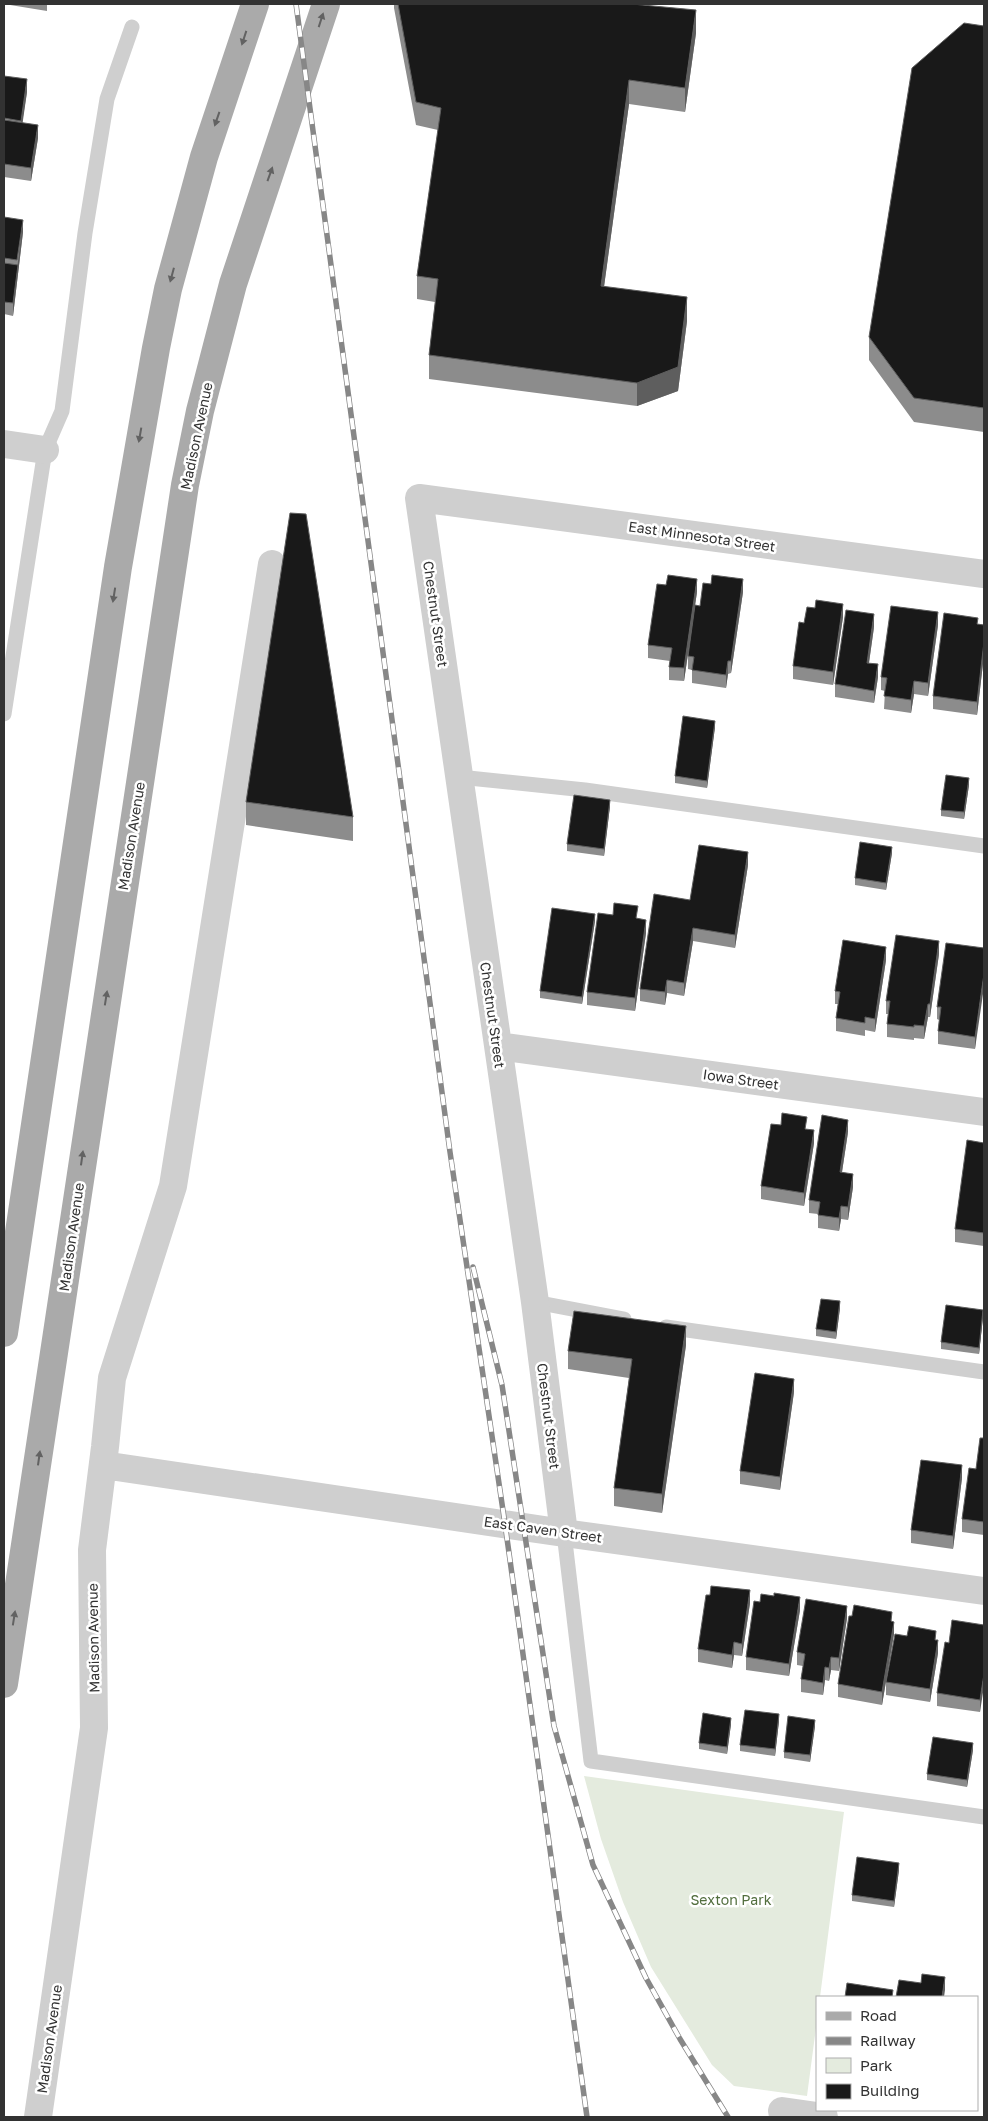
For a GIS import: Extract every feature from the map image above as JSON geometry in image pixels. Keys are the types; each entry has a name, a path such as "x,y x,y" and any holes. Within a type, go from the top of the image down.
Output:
{"main road":[{"path":"4,1333 118,567 156,348 171,280 204,158 255,4"},
{"name":"Madison Avenue","path":"4,1684 184,485 200,411 233,284 326,4"}],"street":[{"path":"4,444 44,450"},
{"name":"East Minnesota Street","path":"419,498 984,574"},
{"name":"Chestnut Street","path":"419,498 535,1302 564,1532"},
{"name":"Madison Avenue","path":"38,2117 94,1728 92,1550 112,1378 173,1186 272,564"},
{"name":"Iowa Street","path":"498,1046 984,1112"},
{"name":"East Caven Street","path":"103,1465 984,1591"},
{"path":"782,2111 824,2117"}],"lane":[{"path":"4,714 44,450 62,411 85,233 107,99 132,28"},
{"path":"459,777 584,790 984,846"},
{"path":"535,1302 643,1322 984,1372"},
{"path":"564,1532 591,1761 984,1817"}],"green space":[{"name":"Sexton Park","path":"584,1776 844,1812 820,1996 816,1996 816,2028 807,2096 734,2086 712,2065 651,1967 623,1902 601,1839"}],"building":[{"path":"398,4 632,4 696,10 685,88 629,80 601,286 687,297 678,367 637,383 429,355 438,279 417,276 441,108 416,102"},
{"path":"964,23 984,26 984,408 914,398 869,337 912,68"},
{"path":"4,76 27,79 21,121 4,118"},
{"path":"4,120 38,125 31,168 4,164"},
{"path":"4,217 23,220 17,260 4,258"},
{"path":"4,263 18,265 13,303 4,302"},
{"path":"290,513 306,514 353,817 246,802"},
{"path":"668,575 697,579 684,668 669,667 672,648 648,645 657,584 666,585"},
{"path":"712,575 743,579 731,661 728,661 726,675 692,670 694,657 688,656 695,605 700,606 703,583 711,584"},
{"path":"816,600 843,604 833,672 793,666 799,622 804,623 807,607 815,608"},
{"path":"891,606 938,612 928,683 914,681 911,700 884,696 887,678 881,677"},
{"path":"846,610 874,614 867,663 878,664 874,691 835,684"},
{"path":"944,613 978,618 977,624 984,625 984,642 977,702 933,696"},
{"path":"683,716 715,721 707,781 675,776"},
{"path":"946,775 969,778 964,812 941,810"},
{"path":"574,795 610,800 604,849 567,844"},
{"path":"860,842 892,847 886,883 855,878"},
{"path":"699,845 748,852 735,935 693,928 684,983 667,980 665,992 640,989 654,894 690,900"},
{"path":"614,903 638,906 636,918 646,920 635,998 587,992 598,913 613,915"},
{"path":"552,908 595,914 582,997 540,991"},
{"path":"896,935 939,941 930,1004 928,1004 924,1026 914,1025 914,1027 887,1024 890,1001 886,1001"},
{"path":"843,940 886,947 875,1019 865,1017 865,1023 836,1018 840,992 835,991"},
{"path":"946,943 984,948 984,974 975,1037 938,1031 941,1007 937,1007"},
{"path":"782,1113 807,1117 805,1129 814,1130 804,1193 761,1186 771,1124 781,1125"},
{"path":"822,1115 848,1120 840,1172 853,1174 848,1207 841,1206 839,1218 818,1215 820,1202 809,1200"},
{"path":"967,1140 984,1143 984,1233 955,1229"},
{"path":"821,1299 840,1301 836,1332 816,1329"},
{"path":"946,1305 983,1310 979,1348 941,1342"},
{"path":"574,1311 686,1326 662,1494 614,1488 632,1359 568,1351"},
{"path":"755,1373 794,1379 780,1477 740,1471"},
{"path":"980,1438 984,1438 984,1522 962,1519 969,1468 976,1469"},
{"path":"921,1460 962,1465 953,1536 911,1530"},
{"path":"711,1586 750,1590 742,1644 734,1642 732,1655 698,1649 706,1595 710,1595"},
{"path":"774,1593 800,1597 789,1664 746,1657 754,1601 760,1602 761,1594 774,1596"},
{"path":"806,1599 847,1606 839,1658 831,1657 829,1668 825,1667 823,1683 801,1679 805,1654 797,1652"},
{"path":"854,1605 892,1612 891,1621 894,1622 882,1692 838,1684 849,1616 852,1616"},
{"path":"952,1620 984,1625 984,1674 980,1700 937,1693 945,1642 949,1643"},
{"path":"909,1626 936,1631 935,1640 938,1640 930,1689 886,1682 895,1634 907,1636"},
{"path":"745,1710 779,1714 775,1749 740,1745"},
{"path":"703,1713 731,1718 727,1747 699,1743"},
{"path":"788,1716 815,1720 810,1755 784,1752"},
{"path":"933,1737 973,1743 967,1780 927,1774"},
{"path":"857,1857 899,1863 894,1901 852,1895"},
{"path":"922,1974 945,1977 942,1996 896,1996 899,1980 921,1983"},
{"path":"847,1983 893,1990 892,1996 845,1996"}],"railway":[{"path":"296,4 450,1152 505,1524 587,2117"},
{"path":"473,1267 502,1385 554,1726 593,1865 646,1978 680,2039 728,2117"}]}
